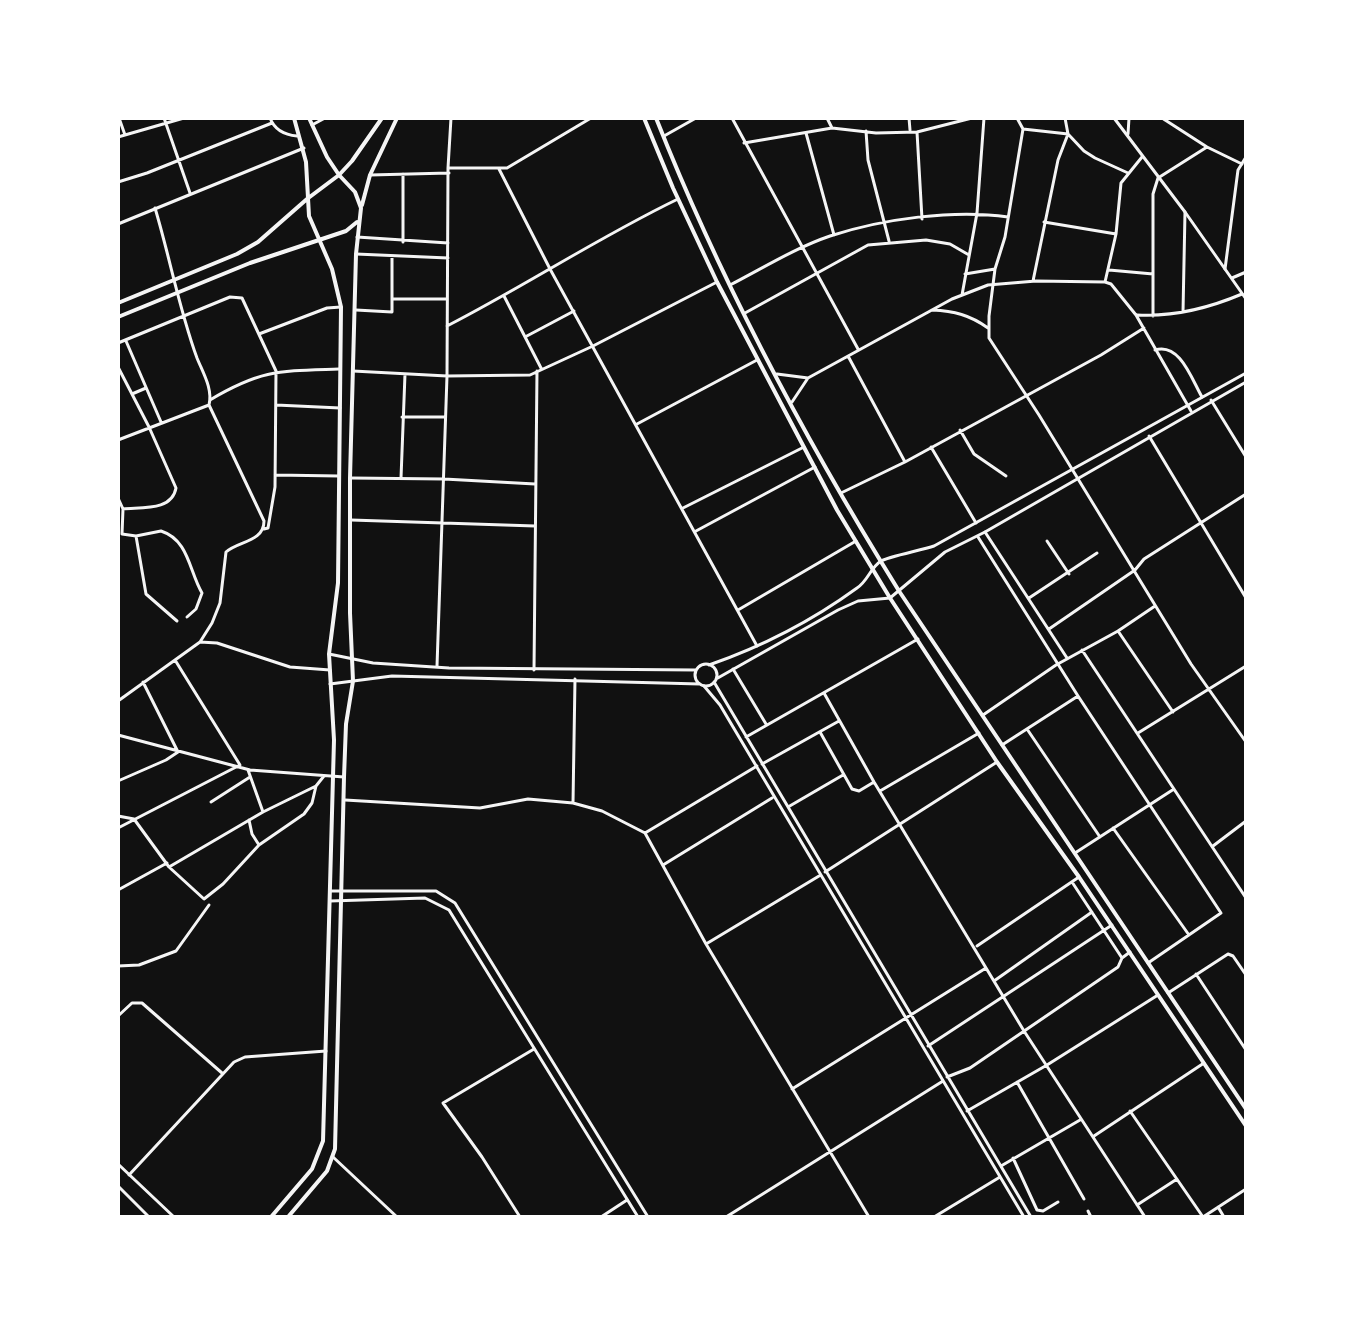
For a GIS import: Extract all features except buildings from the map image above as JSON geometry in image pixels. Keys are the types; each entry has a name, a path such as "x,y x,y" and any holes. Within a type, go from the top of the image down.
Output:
{"main road":[{"path":"271,1217 312,1169 321,1152 334,740 329,654 338,583 341,307 335,278 309,216 304,148 294,118"},
{"path":"309,118 320,144 339,175 355,192 361,208"},
{"path":"118,303 246,249 264,237 339,175 382,118"},
{"path":"288,1217 327,1171 336,1140 339,901 346,724 353,681 350,478 357,237 370,175 397,118"},
{"path":"644,118 717,282 872,568 997,762 1112,925 1246,1126"},
{"path":"656,118 730,285 840,493 899,591 1246,1109"},
{"path":"118,317 346,231 358,221"}],"street":[{"path":"119,118 125,135"},
{"path":"164,118 190,193"},
{"path":"118,137 184,118"},
{"path":"312,125 325,118"},
{"path":"437,666 447,376 451,118"},
{"path":"370,175 507,168 591,118"},
{"path":"664,136 696,118"},
{"path":"732,118 858,349"},
{"path":"827,118 832,128"},
{"path":"909,118 910,131"},
{"path":"744,143 832,128 917,132 972,118"},
{"path":"962,295 977,213 984,118"},
{"path":"1017,118 1023,129 1008,217 995,269 989,338 1191,664 1246,742"},
{"path":"1033,281 1058,160 1068,134 1065,118"},
{"path":"1114,118 1246,299"},
{"path":"1127,137 1129,118"},
{"path":"1162,118 1207,147 1242,164"},
{"path":"118,182 147,173 271,120 286,135 301,137"},
{"path":"1023,129 1068,134 1095,158 1128,173"},
{"path":"866,131 868,160 889,242"},
{"path":"917,132 922,219"},
{"path":"806,133 834,235"},
{"path":"1153,316 1153,194 1158,178 1207,147"},
{"path":"118,224 304,148"},
{"path":"1105,282 1116,234 1121,183 1142,157"},
{"path":"1225,269 1238,174 1246,157"},
{"path":"499,169 550,269 757,646"},
{"path":"403,174 403,242"},
{"path":"1238,174 1246,176"},
{"path":"447,326 581,249 678,199"},
{"path":"155,208 176,279 182,317 210,391 209,403 264,521 264,529"},
{"path":"1183,312 1185,212"},
{"path":"730,285 834,235 886,223 977,213 1008,217"},
{"path":"1044,222 1116,234"},
{"path":"357,237 448,243"},
{"path":"745,313 856,250 889,242 937,241 960,248 969,255"},
{"path":"356,254 448,258"},
{"path":"354,310 392,312 392,256"},
{"path":"965,274 995,269"},
{"path":"1109,270 1154,274"},
{"path":"1232,278 1246,272"},
{"path":"353,371 447,376 530,375 717,282"},
{"path":"792,402 808,378 962,295 995,284 1105,282 1111,284 1136,315 1191,411"},
{"path":"1136,315 1183,312 1213,306 1242,294"},
{"path":"118,343 239,296 276,371 275,475 268,528 259,536 226,552 217,612 200,642 118,701"},
{"path":"504,296 539,370 534,670"},
{"path":"392,299 447,299"},
{"path":"259,334 327,308 341,307"},
{"path":"932,310 957,312 988,329"},
{"path":"525,337 574,311"},
{"path":"840,493 905,462 1101,355 1144,328"},
{"path":"126,340 161,422"},
{"path":"1155,350 1162,347 1177,353 1202,397"},
{"path":"848,356 905,462"},
{"path":"637,424 758,359"},
{"path":"118,367 175,484 171,501 164,505 123,509"},
{"path":"118,440 209,403 239,383 276,371 341,369"},
{"path":"329,654 373,663 437,666 534,670 696,670 757,646 844,598 862,585 872,568 881,561 934,546 1246,373"},
{"path":"401,478 405,374"},
{"path":"777,374 808,378"},
{"path":"330,684 392,676 702,685 858,601 890,598 929,563 1246,382"},
{"path":"132,394 146,388"},
{"path":"1211,400 1246,457"},
{"path":"275,405 340,408"},
{"path":"402,417 444,417"},
{"path":"960,430 974,454 1006,476"},
{"path":"1149,436 1246,598"},
{"path":"683,508 804,447"},
{"path":"931,447 977,523"},
{"path":"696,531 815,467"},
{"path":"275,475 340,476"},
{"path":"350,478 535,484"},
{"path":"1049,629 1135,570 1144,559 1246,494"},
{"path":"118,498 123,509 120,535 136,536 161,531 179,541 185,550 194,580 202,593 196,609 187,617"},
{"path":"350,520 535,526"},
{"path":"985,532 1067,658"},
{"path":"136,536 146,594 177,621"},
{"path":"977,536 1221,913 1148,963"},
{"path":"738,610 856,541"},
{"path":"1047,541 1069,574"},
{"path":"1029,598 1097,553"},
{"path":"983,715 1059,663 1118,631 1155,606"},
{"path":"1118,631 1173,712"},
{"path":"746,737 918,639"},
{"path":"200,642 228,646 290,667 330,670"},
{"path":"118,646 118,657"},
{"path":"1082,650 1246,898"},
{"path":"175,660 239,767"},
{"path":"709,665 716,672 715,680 774,797 906,1020 1031,1216 1037,1210"},
{"path":"1138,733 1246,666"},
{"path":"733,669 767,725"},
{"path":"696,670 695,676 720,705 788,807 947,1077 1024,1217"},
{"path":"573,803 575,679"},
{"path":"143,682 178,752"},
{"path":"824,693 1024,1031 1145,1217"},
{"path":"1002,745 1078,696"},
{"path":"645,833 839,721"},
{"path":"1027,729 1100,837"},
{"path":"820,732 855,791 874,782"},
{"path":"880,791 979,733"},
{"path":"118,735 247,769 344,777"},
{"path":"118,781 178,752"},
{"path":"706,944 997,762"},
{"path":"118,828 239,767"},
{"path":"247,769 263,812"},
{"path":"788,807 844,775"},
{"path":"118,890 316,786 324,776"},
{"path":"211,802 250,777"},
{"path":"118,816 134,819 168,865 204,899 223,884 259,845 304,814 312,803 316,786"},
{"path":"1075,853 1174,789"},
{"path":"663,865 774,797"},
{"path":"343,800 480,808 528,799 573,803 602,811 645,833 706,944 869,1217"},
{"path":"249,820 252,834 259,845"},
{"path":"1213,846 1246,821"},
{"path":"1113,828 1189,935"},
{"path":"975,947 1079,877"},
{"path":"1072,882 1122,958"},
{"path":"331,891 436,891 455,903 648,1217"},
{"path":"330,901 425,898 449,910 638,1217"},
{"path":"118,966 139,965 176,951 209,905"},
{"path":"994,981 1092,912"},
{"path":"928,1046 1112,925"},
{"path":"947,1077 970,1068 1118,967 1122,958 1130,952"},
{"path":"1168,993 1230,954 1246,975"},
{"path":"792,1089 986,968"},
{"path":"1196,974 1246,1050"},
{"path":"965,1113 1158,995"},
{"path":"118,1016 132,1003 142,1003 223,1074"},
{"path":"520,1217 443,1103 535,1049"},
{"path":"129,1175 234,1062 245,1057 326,1051"},
{"path":"1093,1137 1204,1063"},
{"path":"726,1217 943,1081"},
{"path":"1017,1082 1084,1199"},
{"path":"1130,1111 1203,1217 1246,1189"},
{"path":"1001,1166 1081,1119"},
{"path":"333,1157 397,1217"},
{"path":"1013,1158 1037,1210"},
{"path":"118,1164 174,1217"},
{"path":"934,1217 1000,1177"},
{"path":"1137,1205 1177,1179"},
{"path":"118,1186 149,1217"},
{"path":"601,1217 627,1200"},
{"path":"1037,1210 1043,1211 1058,1202"},
{"path":"1218,1207 1224,1217"},
{"path":"1088,1211 1091,1217"}]}
